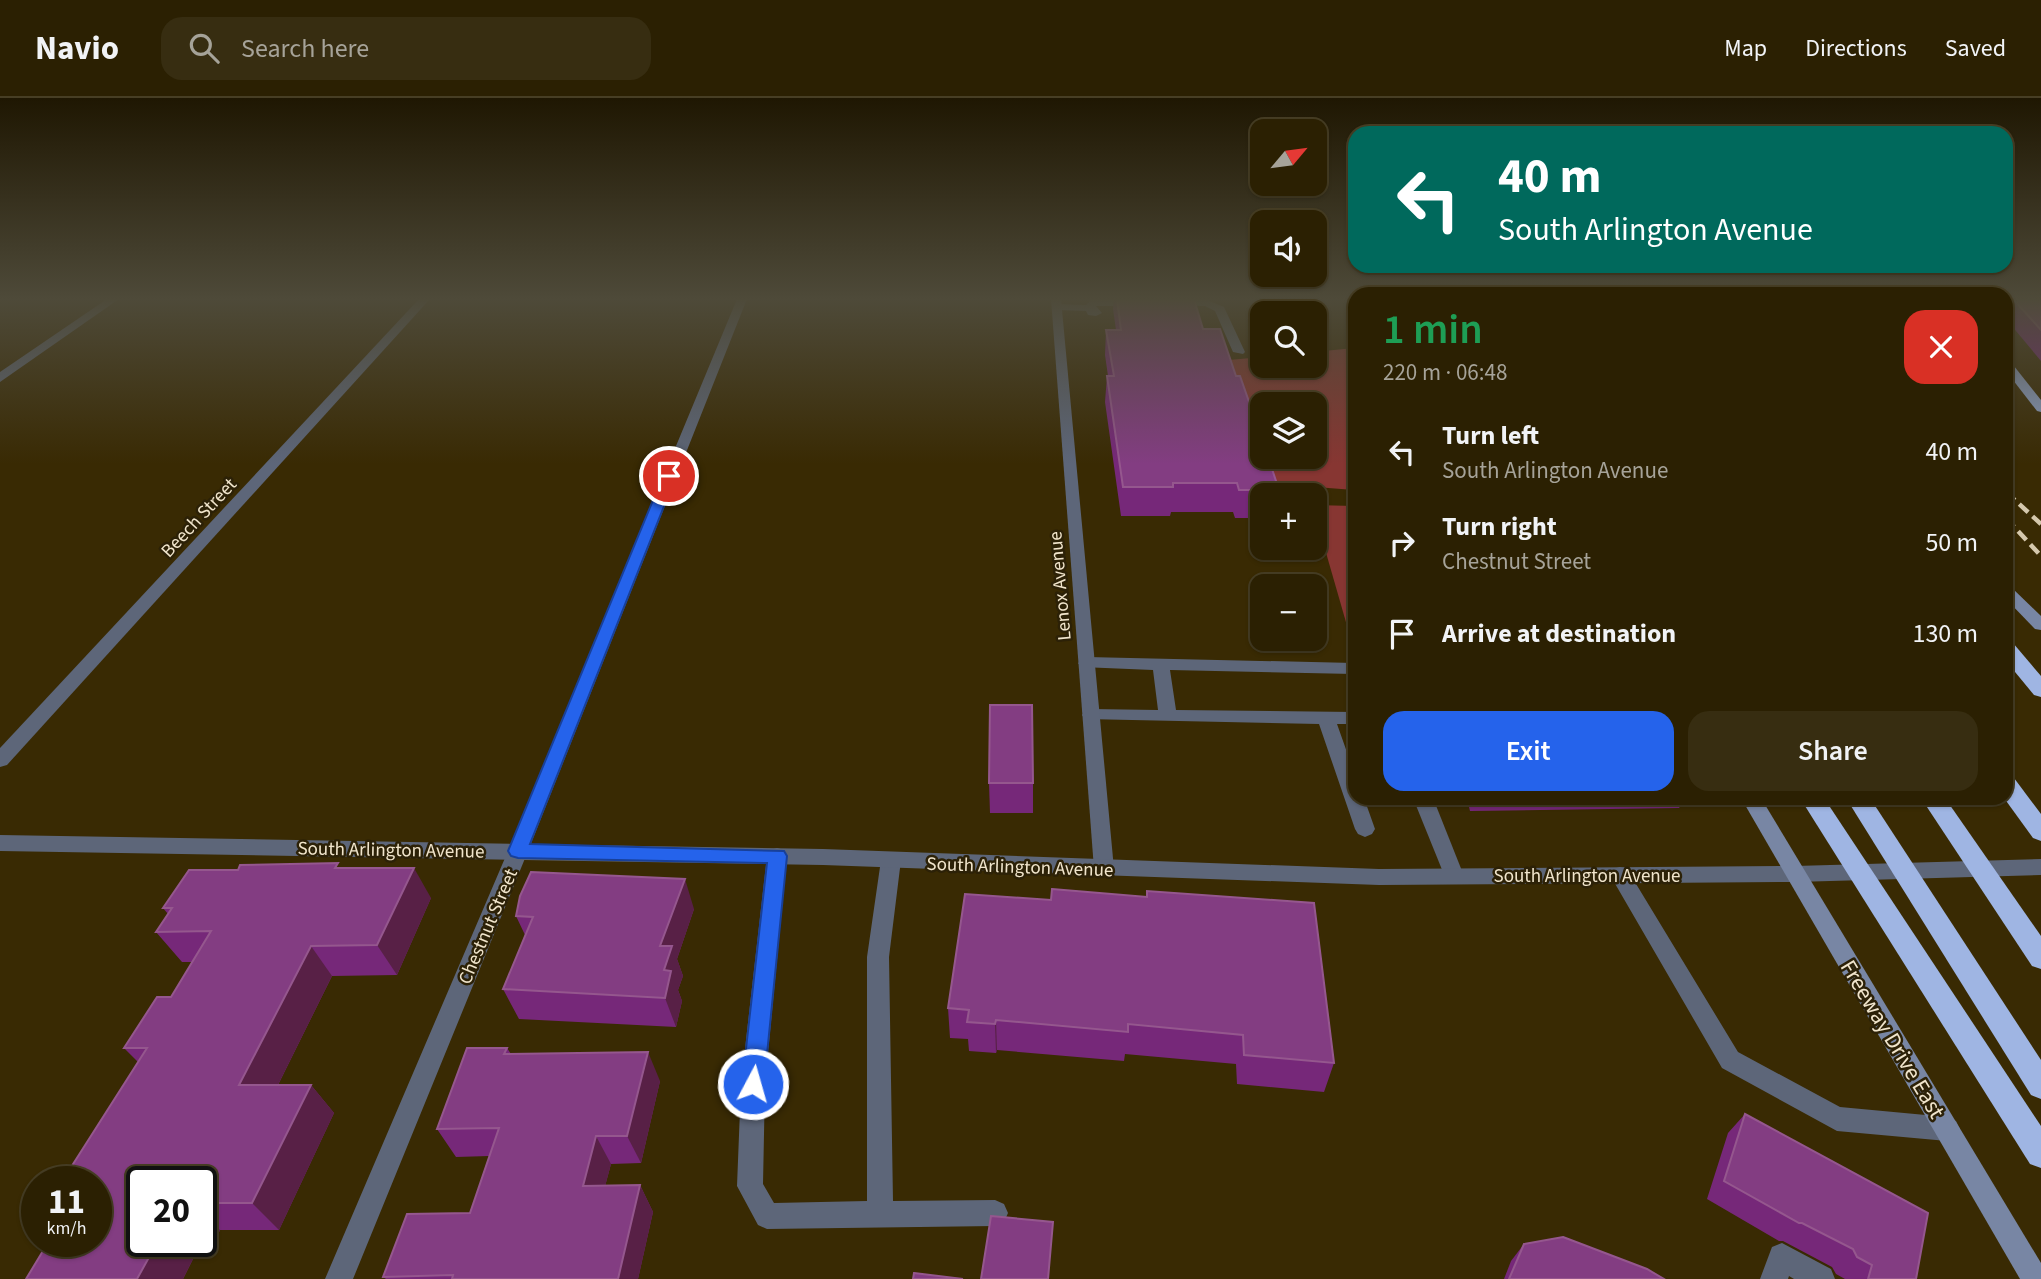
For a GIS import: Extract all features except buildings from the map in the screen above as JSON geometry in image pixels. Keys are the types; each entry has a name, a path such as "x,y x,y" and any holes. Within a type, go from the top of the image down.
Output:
{"highway":[{"path":"2013,656 2041,690"},
{"path":"2013,794 2041,832"},
{"path":"1817,805 2041,1153"},
{"path":"1862,805 2041,1086"},
{"path":"1938,805 2041,958"}],"main road":[{"path":"2013,373 2041,408"},
{"path":"2013,598 2041,625"},
{"name":"Freeway Drive East","path":"1755,805 2035,1279"}],"street":[{"path":"0,378 34,354"},
{"name":"Beech Street","path":"0,761 374,354"},
{"name":"Chestnut Street","path":"339,1279 518,851 720,354"},
{"name":"Lenox Avenue","path":"1060,354 1104,869"},
{"path":"1087,663 1348,668"},
{"path":"1161,664 1168,716"},
{"path":"1091,715 1348,718"},
{"path":"1326,718 1348,781"},
{"path":"1357,805 1365,829"},
{"path":"1426,805 1454,876"},
{"name":"South Arlington Avenue","path":"0,843 777,856 1310,876 1795,874 2041,867"},
{"path":"777,856 753,1084 750,1186 766,1216 995,1213"},
{"path":"880,1214 878,957 891,860"},
{"path":"1620,875 1730,1060 1837,1119 1947,1129"},
{"path":"1774,1279 1782,1257 1821,1279"}],"shaded area":[{"path":"1327,354 1348,354 1348,490 1327,488 1327,483 1277,483 1271,469 1327,469 1327,392 1250,392 1250,413 1229,360 1250,358 1250,378 1327,378"},
{"path":"1327,505 1348,506 1348,629 1327,556"}],"railway":[{"path":"2013,498 2041,524"},
{"path":"2013,526 2041,556"}],"route":[{"path":"669,476 524,830 518,851 777,856 753,1084"}]}
